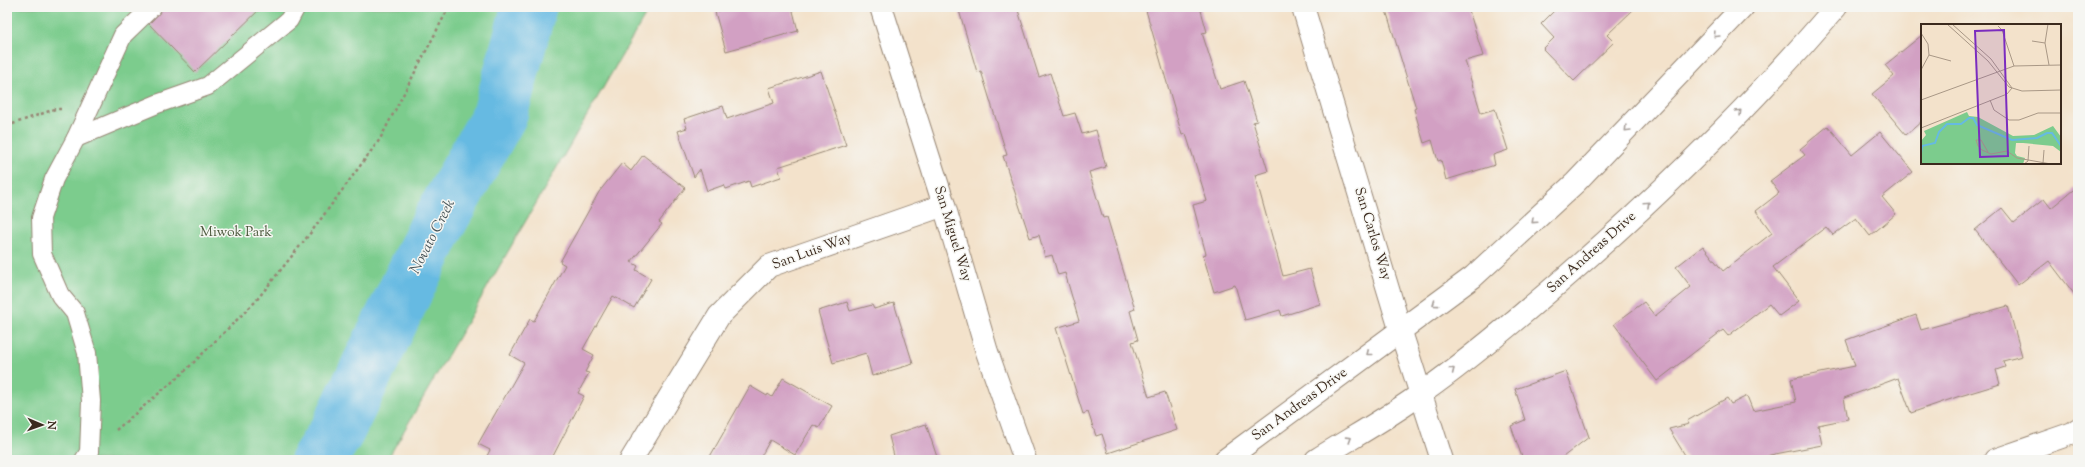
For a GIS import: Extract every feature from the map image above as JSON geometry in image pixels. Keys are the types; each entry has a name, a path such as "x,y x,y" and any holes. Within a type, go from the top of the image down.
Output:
{"street":[{"name":"San Miguel Way","path":"881,7 944,205 987,352 1025,460"},
{"name":"San Carlos Way","path":"1303,7 1400,329 1442,460"},
{"name":"San Andreas Drive","path":"1225,460 1400,329 1473,277 1575,183 1743,7"},
{"name":"San Andreas Drive","path":"1316,460 1422,394 1524,313 1617,232 1669,183 1791,60 1836,7"},
{"name":"San Luis Way","path":"631,460 719,316 769,266 944,205"},
{"path":"1995,460 2073,433 2078,429"}],"lane":[{"path":"87,456 91,401 87,352 75,313 60,295 42,254 42,218 54,179 76,138 123,35 152,7"},
{"path":"76,138 157,104 208,86 289,20 296,7"}],"path":[{"path":"87,456 185,371 255,302 312,231 380,139 449,7"},
{"path":"7,126 56,108 75,110 76,138"}],"green space":[{"name":"Miwok Park","path":"7,7 650,7 387,460 7,460"}],"building":[{"path":"164,7 262,7 195,72 149,24"},
{"path":"733,7 792,7 798,31 726,51 715,12"},
{"path":"958,7 1017,7 1039,77 1050,73 1064,116 1075,113 1082,134 1096,130 1106,167 1089,172 1103,218 1107,217 1135,309 1130,311 1138,340 1132,342 1149,397 1165,392 1177,430 1108,453 1102,434 1096,436 1088,412 1083,414 1056,328 1079,321 1065,273 1058,275 1052,255 1045,257 1039,235 1030,238 1003,156 1007,155 981,71 977,72"},
{"path":"1145,7 1200,7 1207,32 1202,33 1220,89 1244,81 1257,121 1253,122 1268,171 1255,175 1283,276 1310,269 1320,304 1282,316 1280,310 1245,320 1235,285 1214,292 1203,255 1206,254 1193,205 1207,201 1186,134 1182,135"},
{"path":"1385,7 1468,7 1483,56 1465,61 1481,113 1495,109 1508,150 1493,155 1495,165 1446,180 1441,160 1438,161 1432,140 1424,143 1414,109 1416,108"},
{"path":"1558,7 1636,7 1607,35 1614,42 1574,81 1543,49 1554,38 1541,24"},
{"path":"1921,36 1921,122 1906,135 1872,94 1894,76 1885,65"},
{"path":"821,71 846,145 778,167 781,177 751,187 749,181 726,189 724,185 707,191 700,169 694,177 678,131 687,128 684,119 723,106 727,119 774,103 769,88"},
{"path":"1828,126 1852,155 1880,132 1913,172 1882,197 1896,214 1870,236 1856,218 1833,235 1826,227 1773,267 1799,301 1779,316 1769,304 1728,336 1723,330 1657,381 1614,324 1644,302 1655,316 1691,287 1676,267 1703,246 1723,271 1772,233 1756,211 1779,193 1770,181 1805,155 1800,149"},
{"path":"643,155 685,188 659,222 662,224 631,262 638,266 636,270 651,279 634,308 613,296 583,349 594,355 585,372 589,373 578,393 584,396 551,460 485,460 490,450 478,444 524,363 510,355 530,319 534,321 565,265 560,262 599,192 622,163 631,171"},
{"path":"2078,186 2078,299 2049,261 2018,285 1975,230 2002,208 2014,223 2044,199 2051,208"},
{"path":"847,302 850,311 872,305 874,309 894,303 913,364 872,376 866,353 833,363 818,311"},
{"path":"2008,306 2022,356 2003,361 2005,367 1996,370 2000,384 1911,413 1898,378 1844,398 1848,419 1818,425 1822,445 1770,455 1761,460 1688,460 1669,429 1689,424 1687,421 1727,398 1731,404 1747,396 1753,411 1796,402 1791,379 1855,366 1846,340 1916,315 1921,330"},
{"path":"1566,371 1589,437 1559,460 1523,460 1511,426 1525,420 1515,389"},
{"path":"783,378 832,406 819,428 813,425 795,455 770,440 759,460 708,460 750,386 767,396 768,394 772,397"},
{"path":"926,424 938,460 895,460 889,436"}],"waterway":[{"name":"Novato Creek","path":"318,460 337,431 438,224 500,114 529,7"}]}
